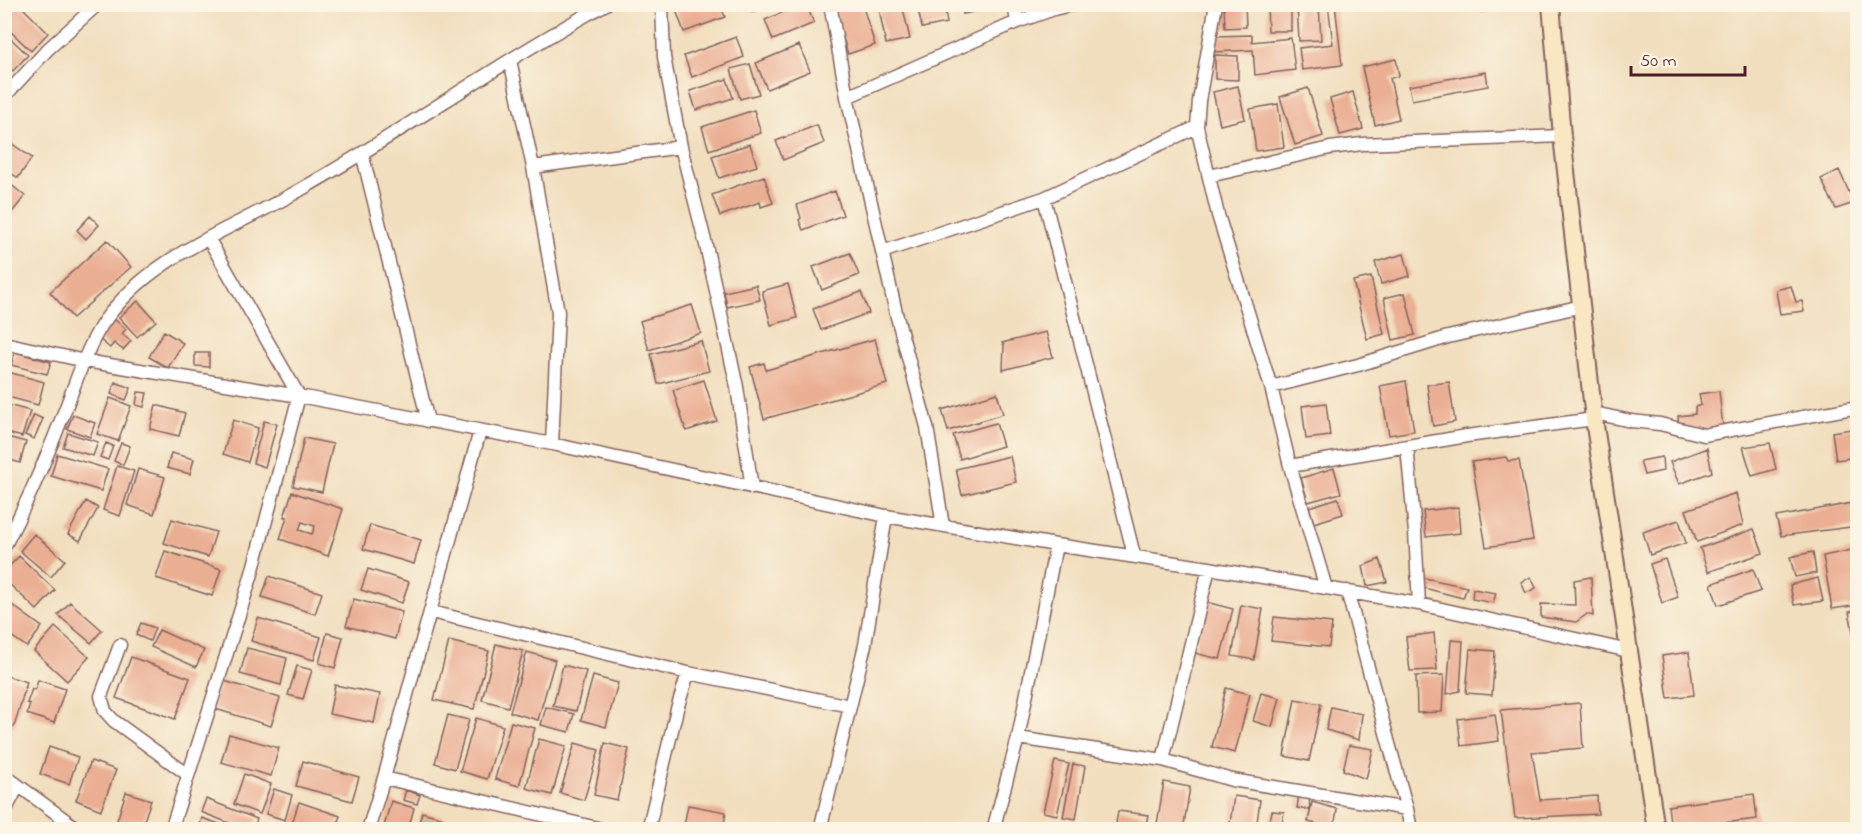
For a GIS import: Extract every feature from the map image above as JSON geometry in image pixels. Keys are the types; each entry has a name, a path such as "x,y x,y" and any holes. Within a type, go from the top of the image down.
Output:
{"main road":[{"path":"1551,4 1562,136 1594,416 1656,830"}],"street":[{"path":"4,97 48,49 98,4"},
{"path":"4,547 49,452 85,361 103,324 136,286 191,245 299,191 510,60 606,4"},
{"path":"662,4 664,57 681,147 706,245 737,387 752,488"},
{"path":"830,4 847,97 882,252 927,426 943,526"},
{"path":"1014,4 1017,22"},
{"path":"847,97 1017,22 1075,4"},
{"path":"1216,4 1199,101 1197,127 1218,215 1271,387 1290,466 1326,588"},
{"path":"510,60 558,312 552,444"},
{"path":"882,252 1044,198 1197,127"},
{"path":"1209,176 1330,148 1362,144 1562,136"},
{"path":"532,167 681,147"},
{"path":"362,153 428,421"},
{"path":"1044,198 1134,555"},
{"path":"171,830 250,577 299,396 208,238"},
{"path":"1271,387 1358,365 1448,337 1582,306"},
{"path":"4,343 85,361 299,396 552,444 886,516 1056,545 1134,555 1419,604 1629,651"},
{"path":"1290,466 1594,416 1660,424 1704,435 1857,408"},
{"path":"368,830 480,431"},
{"path":"1407,446 1415,523 1419,604"},
{"path":"820,830 865,645 886,516"},
{"path":"993,830 1018,738 1056,545"},
{"path":"1164,760 1209,568"},
{"path":"1347,591 1411,830"},
{"path":"431,612 688,673 850,706"},
{"path":"120,645 101,696 105,711 114,721 187,774"},
{"path":"648,830 688,673"},
{"path":"1018,738 1164,760 1232,780 1407,809"},
{"path":"4,775 80,830"},
{"path":"384,778 606,830"},
{"path":"4,813 18,786"}],"building":[{"path":"7,4 19,4 48,33 31,51 4,25 4,7"},
{"path":"691,4 720,4 725,17 684,32 676,10"},
{"path":"806,4 814,23 773,40 765,20"},
{"path":"862,4 875,45 848,54 833,6"},
{"path":"878,4 902,4 910,39 886,44"},
{"path":"917,4 944,4 947,23 922,28"},
{"path":"961,4 987,4 988,9 963,14"},
{"path":"1224,4 1245,4 1246,27 1225,28"},
{"path":"1297,4 1319,4 1321,40 1299,41"},
{"path":"1328,4 1335,4 1342,65 1302,70 1299,48 1333,44"},
{"path":"749,5 775,5 752,12"},
{"path":"1267,5 1291,5 1291,31 1268,31"},
{"path":"1480,5 1502,5 1503,8 1481,12"},
{"path":"4,32 28,55 13,71 4,63"},
{"path":"1252,35 1252,42 1291,38 1295,70 1255,75 1253,50 1214,52 1214,36"},
{"path":"736,37 744,57 692,77 684,56"},
{"path":"799,45 810,71 767,89 756,63"},
{"path":"1215,55 1238,56 1238,80 1215,79"},
{"path":"1396,59 1399,76 1390,78 1399,119 1375,125 1362,67"},
{"path":"750,64 759,94 740,99 731,69"},
{"path":"1486,72 1488,86 1412,100 1409,86"},
{"path":"727,79 733,98 696,110 690,91"},
{"path":"1238,86 1245,119 1220,125 1213,92"},
{"path":"1308,88 1323,136 1295,145 1280,97"},
{"path":"1353,92 1363,129 1340,135 1330,99"},
{"path":"1278,104 1284,147 1256,151 1250,109"},
{"path":"754,110 761,133 709,150 702,127"},
{"path":"817,125 824,143 783,160 776,141"},
{"path":"4,138 32,158 18,178 4,168"},
{"path":"750,144 757,166 719,178 712,156"},
{"path":"1839,170 1854,203 1836,209 1821,179"},
{"path":"764,176 773,203 761,207 760,202 720,216 712,195"},
{"path":"4,179 25,196 10,215 4,210"},
{"path":"835,191 843,215 803,230 797,205"},
{"path":"90,216 99,225 86,239 77,230"},
{"path":"107,240 131,267 73,318 50,292"},
{"path":"850,253 859,275 822,290 813,267"},
{"path":"1404,254 1410,276 1381,284 1375,262"},
{"path":"1371,277 1384,334 1367,339 1353,281"},
{"path":"788,284 797,318 771,325 762,291"},
{"path":"756,285 760,300 727,307 724,292"},
{"path":"1791,286 1796,302 1802,301 1804,311 1780,314 1776,290"},
{"path":"861,292 869,313 821,330 813,309"},
{"path":"1405,293 1415,335 1393,340 1384,298"},
{"path":"138,301 156,321 137,337 119,317"},
{"path":"692,305 701,333 649,350 640,321"},
{"path":"114,319 126,329 122,334 131,341 123,350 114,343 110,348 98,338"},
{"path":"164,331 183,343 168,368 149,357"},
{"path":"1046,332 1053,357 1003,370 1004,345 1002,343"},
{"path":"875,339 887,384 764,419 750,367 764,363 766,370"},
{"path":"701,341 709,371 658,384 651,354"},
{"path":"15,352 51,362 47,374 11,365"},
{"path":"195,353 209,353 209,367 195,366"},
{"path":"8,372 44,382 38,405 4,396"},
{"path":"704,380 717,421 686,431 673,390"},
{"path":"1406,381 1414,431 1389,435 1380,386"},
{"path":"115,382 131,388 126,400 111,394"},
{"path":"1449,382 1455,422 1433,426 1427,385"},
{"path":"1719,391 1723,427 1687,432 1679,430 1678,416 1695,414 1695,407 1701,405 1699,394"},
{"path":"138,392 147,393 144,407 136,405"},
{"path":"997,393 1003,414 948,431 942,410"},
{"path":"110,398 131,406 118,441 97,434"},
{"path":"1326,403 1330,436 1306,439 1302,406"},
{"path":"4,404 30,411 22,437 4,432"},
{"path":"156,405 185,413 179,436 150,429"},
{"path":"34,415 43,419 34,439 25,435"},
{"path":"73,415 95,423 90,437 67,429"},
{"path":"233,420 258,428 248,462 223,454"},
{"path":"264,421 277,424 265,467 253,463"},
{"path":"996,423 1003,446 960,459 953,435"},
{"path":"1858,428 1858,457 1836,460 1832,432"},
{"path":"68,433 98,442 93,456 63,447"},
{"path":"4,436 26,442 20,463 4,458"},
{"path":"304,438 333,444 322,492 293,486"},
{"path":"106,443 113,446 108,460 100,457"},
{"path":"121,443 130,446 123,465 114,461"},
{"path":"1770,443 1776,469 1752,476 1743,447"},
{"path":"1707,448 1712,472 1679,484 1670,462"},
{"path":"171,453 194,459 190,474 167,468"},
{"path":"57,454 108,469 101,491 51,476"},
{"path":"1010,456 1016,482 962,495 956,469"},
{"path":"1506,457 1508,461 1519,460 1533,540 1486,547 1472,462"},
{"path":"1662,457 1663,471 1644,475 1640,461"},
{"path":"117,466 134,471 120,516 103,510"},
{"path":"1334,468 1341,493 1308,502 1301,478"},
{"path":"138,469 165,477 154,514 127,505"},
{"path":"292,492 343,509 328,556 280,539 287,517 284,517","holes":["302,522 315,526 312,534 299,530"]},
{"path":"1736,493 1743,525 1697,542 1686,510"},
{"path":"1338,498 1343,514 1314,523 1309,507"},
{"path":"86,501 98,508 80,541 68,534"},
{"path":"1858,502 1858,526 1781,536 1776,517"},
{"path":"1458,507 1460,533 1426,537 1423,511"},
{"path":"172,519 216,532 208,557 164,543"},
{"path":"1679,520 1686,543 1650,555 1643,532"},
{"path":"370,525 421,540 414,564 363,549"},
{"path":"1754,529 1763,553 1708,572 1700,548"},
{"path":"34,534 65,560 51,577 20,551"},
{"path":"1852,550 1858,583 1858,605 1832,609 1823,556"},
{"path":"165,551 221,569 212,596 156,578"},
{"path":"1813,552 1816,573 1795,577 1790,557"},
{"path":"19,556 55,590 37,610 4,579 4,572"},
{"path":"1380,559 1387,582 1367,586 1363,566"},
{"path":"1665,559 1678,597 1662,603 1650,564"},
{"path":"368,569 409,582 402,603 361,590"},
{"path":"1753,569 1761,591 1718,605 1711,584"},
{"path":"269,576 322,593 315,614 262,597"},
{"path":"1420,577 1467,587 1463,598 1420,587"},
{"path":"1531,577 1536,588 1526,593 1521,582"},
{"path":"1591,577 1593,616 1587,614 1576,622 1541,617 1541,604 1575,605 1574,580"},
{"path":"1818,578 1823,601 1794,605 1790,585"},
{"path":"1473,589 1496,593 1493,603 1472,599"},
{"path":"4,599 42,627 27,647 4,631"},
{"path":"354,599 402,612 395,639 346,626"},
{"path":"70,602 102,630 91,643 58,615"},
{"path":"1206,602 1233,609 1220,659 1194,653"},
{"path":"1241,605 1263,609 1254,660 1232,656"},
{"path":"1858,610 1858,646 1856,646 1849,612"},
{"path":"1274,617 1332,623 1329,647 1271,641"},
{"path":"258,618 321,637 314,660 251,641"},
{"path":"141,623 155,628 150,641 136,635"},
{"path":"55,627 89,657 67,681 34,651"},
{"path":"159,630 204,650 196,667 151,647"},
{"path":"327,633 343,637 335,668 319,663"},
{"path":"1434,633 1437,670 1410,671 1406,637"},
{"path":"1451,640 1463,641 1460,691 1447,694"},
{"path":"449,641 489,651 474,709 434,700"},
{"path":"496,644 523,651 508,707 482,700"},
{"path":"247,648 287,658 281,685 240,674"},
{"path":"1470,649 1495,651 1492,695 1466,693"},
{"path":"527,652 555,660 538,720 510,712"},
{"path":"1689,652 1694,695 1668,698 1662,656"},
{"path":"131,657 190,678 175,719 116,698"},
{"path":"563,665 586,671 576,711 553,706"},
{"path":"297,666 312,670 303,699 288,695"},
{"path":"4,675 27,682 14,727 4,724"},
{"path":"1444,675 1442,712 1417,713 1416,676"},
{"path":"593,676 618,683 606,727 581,720"},
{"path":"38,680 65,689 54,723 27,714 30,704 27,703"},
{"path":"221,680 280,698 271,726 212,708"},
{"path":"335,685 380,694 374,723 329,714"},
{"path":"1226,688 1250,694 1235,753 1212,747"},
{"path":"1261,693 1280,698 1272,727 1253,721"},
{"path":"1295,699 1321,704 1309,761 1284,756"},
{"path":"1580,703 1583,748 1532,752 1540,800 1597,796 1598,814 1515,818 1501,710"},
{"path":"546,707 574,714 569,732 541,725"},
{"path":"1331,707 1362,714 1359,740 1326,730"},
{"path":"1495,714 1499,741 1461,746 1458,719"},
{"path":"448,715 469,720 455,769 435,763"},
{"path":"476,718 503,726 487,779 460,771"},
{"path":"511,722 535,728 519,786 495,779"},
{"path":"229,734 279,748 271,776 221,762"},
{"path":"539,739 566,746 552,795 526,788"},
{"path":"575,743 599,750 584,800 560,793"},
{"path":"605,743 629,749 617,800 594,795"},
{"path":"1349,745 1373,749 1366,779 1343,770"},
{"path":"49,747 78,757 69,784 40,774"},
{"path":"91,761 116,770 101,810 76,800"},
{"path":"303,761 359,777 352,801 296,786"},
{"path":"1055,761 1069,764 1057,815 1043,812"},
{"path":"1073,764 1085,766 1076,819 1063,817"},
{"path":"244,774 271,784 260,814 234,804"},
{"path":"1164,782 1190,787 1183,830 1156,830"},
{"path":"274,789 292,795 285,820 266,814"},
{"path":"406,790 420,795 417,804 403,800"},
{"path":"126,792 151,800 141,830 114,830"},
{"path":"1754,794 1757,819 1671,829 1668,806"},
{"path":"1299,795 1309,795 1310,810 1297,808"},
{"path":"1234,796 1260,800 1256,830 1229,830"},
{"path":"206,799 257,819 253,830 247,830 201,812"},
{"path":"391,801 414,808 408,830 383,830"},
{"path":"299,802 340,816 335,830 310,830 292,823"},
{"path":"1312,802 1337,809 1334,828 1308,822"},
{"path":"688,805 726,812 723,830 683,830"},
{"path":"1118,811 1148,815 1145,830 1115,830"},
{"path":"1272,811 1284,812 1281,830 1268,830"},
{"path":"422,812 444,818 441,830 417,830"},
{"path":"202,818 234,829 234,830 198,830"}]}
